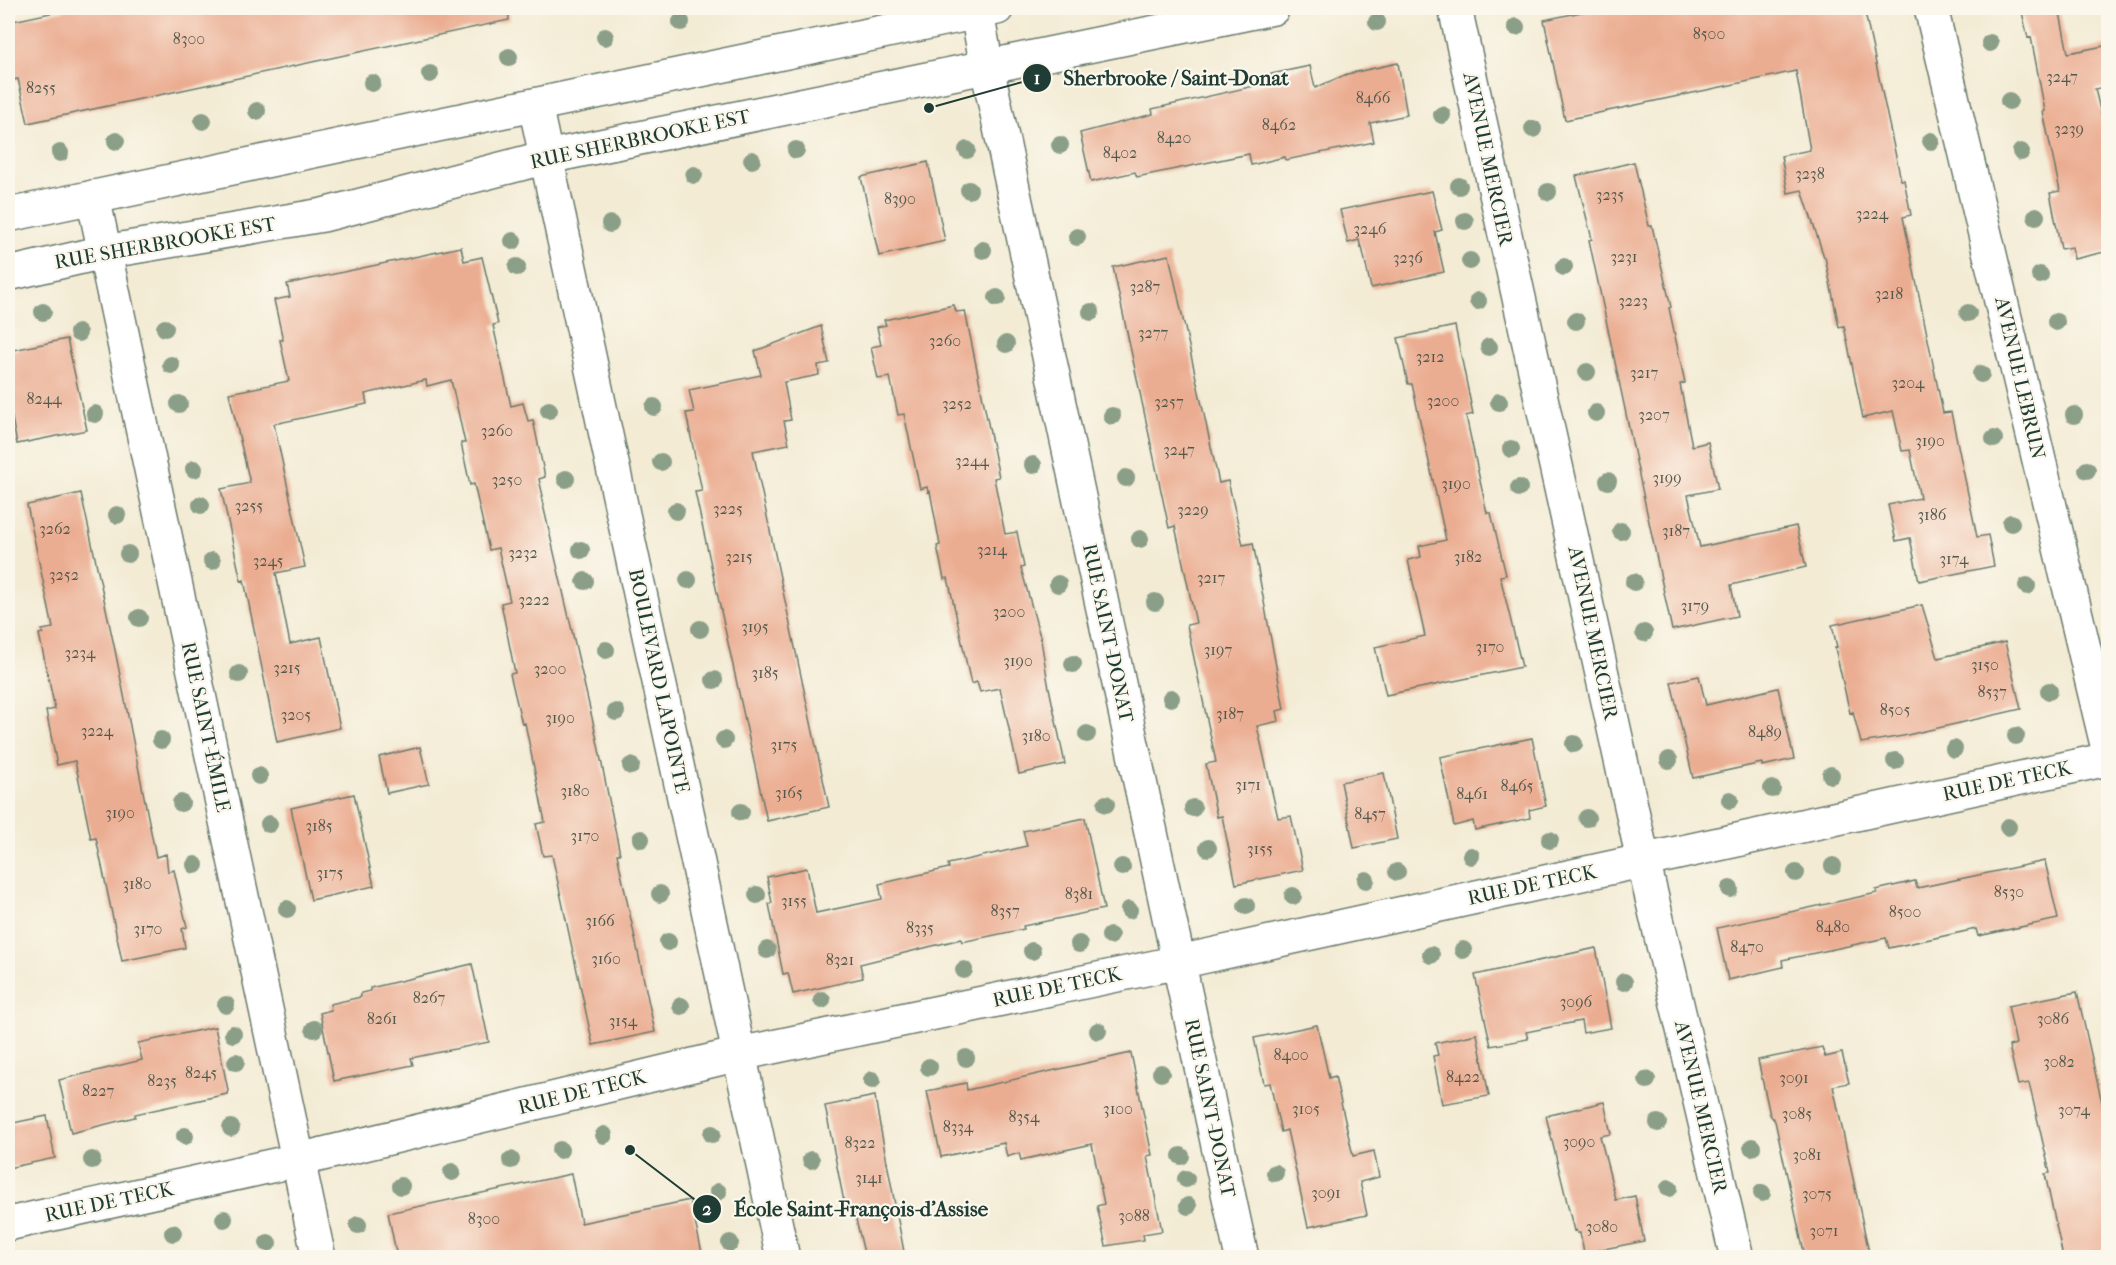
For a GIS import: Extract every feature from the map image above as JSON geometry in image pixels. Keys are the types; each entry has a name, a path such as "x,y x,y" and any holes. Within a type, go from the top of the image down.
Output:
{"street":[{"name":"RUE SHERBROOKE EST","path":"8,274 104,252 323,215 547,157 1273,8"},
{"name":"AVENUE MERCIER","path":"1455,8 1644,861 1737,1257"},
{"name":"AVENUE LEBRUN","path":"1931,8 2109,749"},
{"name":"RUE SAINT-DONAT","path":"984,9 987,67 1242,1257"},
{"path":"8,215 984,9"},
{"name":"BOULEVARD LAPOINTE","path":"535,105 783,1257"},
{"name":"RUE SAINT-ÉMILE","path":"93,197 319,1257"},
{"name":"RUE DE TECK","path":"8,1224 298,1160 739,1054 1179,962 2109,759"}],"building":[{"path":"74,8 508,8 509,20 28,123 18,79 13,80 8,58 8,22"},
{"path":"1600,8 1864,8 1901,180 1904,180 1911,215 1903,217 1943,413 1951,412 1977,537 1988,535 1994,566 1919,581 1910,538 1896,541 1888,505 1920,498 1910,450 1902,451 1893,411 1863,418 1844,326 1839,327 1825,257 1802,190 1788,193 1781,156 1810,150 1796,71 1565,120 1544,20"},
{"path":"2021,8 2059,8 2068,53 2109,45 2109,86 2095,89 2109,147 2109,251 2074,259 2072,247 2061,249 2050,193 2060,191 2043,112 2045,111 2031,37 2028,38"},
{"path":"1398,63 1407,115 1370,123 1374,142 1251,165 1249,154 1137,177 1135,172 1091,182 1080,133 1153,114 1152,109 1272,82 1271,74 1310,66 1315,88 1347,74"},
{"path":"928,162 945,241 879,256 861,177"},
{"path":"1634,162 1671,307 1669,308 1685,383 1680,384 1692,446 1708,442 1718,489 1688,495 1700,547 1796,526 1806,567 1731,585 1737,616 1672,630 1589,240 1592,239 1576,176"},
{"path":"1432,191 1442,230 1435,232 1444,272 1371,288 1362,247 1359,240 1348,243 1340,210"},
{"path":"461,247 464,261 482,257 498,324 493,325 511,406 523,403 528,421 533,420 545,477 539,479 543,496 541,496 596,735 620,854 617,854 655,1032 593,1045 552,855 543,856 536,824 545,822 525,723 522,724 510,674 515,673 501,603 510,601 498,548 489,550 474,484 470,485 461,443 465,443 451,380 427,386 426,380 365,394 367,404 274,424 305,567 276,573 290,644 321,637 340,728 277,742 244,580 241,581 221,489 250,483 229,393 289,381 274,300 290,297 287,284"},
{"path":"1169,255 1219,483 1228,481 1243,545 1253,543 1284,709 1277,711 1279,721 1257,726 1278,818 1291,816 1303,870 1236,884 1222,816 1217,817 1206,764 1216,762 1187,625 1196,623 1175,526 1169,528 1113,267"},
{"path":"954,305 956,312 965,311 999,477 994,478 1005,534 1017,532 1024,567 1021,568 1041,640 1065,764 1019,774 1000,688 980,692 977,682 971,684 948,578 944,579 930,491 928,492 927,487 920,489 904,414 898,415 890,377 878,379 871,347 881,345 877,327 886,325 884,320"},
{"path":"821,326 829,363 818,365 819,375 784,382 791,420 784,421 789,444 753,451 829,807 767,821 695,492 702,491 686,413 694,412 689,390 761,375 755,351"},
{"path":"1455,326 1473,414 1466,416 1487,513 1491,513 1506,575 1500,576 1522,667 1386,695 1375,647 1425,636 1408,560 1421,557 1419,546 1446,540 1412,384 1408,384 1398,338"},
{"path":"67,339 87,430 17,444 8,398 8,351"},
{"path":"81,493 156,857 166,854 168,872 174,870 187,927 182,929 185,948 122,961 96,838 91,839 75,761 57,765 46,711 55,709 39,634 43,633 42,630 53,628 27,505"},
{"path":"1922,605 1938,658 2005,642 2021,709 1903,736 1861,743 1853,712 1850,713 1832,625"},
{"path":"1699,676 1706,705 1778,688 1794,759 1762,766 1762,763 1693,778 1671,682"},
{"path":"1532,738 1546,806 1529,810 1530,818 1475,830 1473,821 1454,826 1440,757"},
{"path":"420,747 429,784 387,793 379,757"},
{"path":"1384,773 1397,839 1354,848 1341,782"},
{"path":"354,794 374,886 311,900 291,808"},
{"path":"1085,818 1104,909 1023,926 1024,929 962,942 961,939 860,964 863,978 793,994 788,973 783,974 769,904 772,903 767,877 807,868 816,913 882,899 879,884 949,868 948,864 1027,846 1023,831"},
{"path":"2045,861 2058,919 1978,936 1976,929 1889,948 1886,938 1782,960 1783,967 1728,980 1717,928 1877,893 1876,890 1915,881 1917,888"},
{"path":"1596,948 1611,1028 1583,1033 1581,1021 1526,1032 1528,1039 1491,1046 1475,975"},
{"path":"472,964 489,1042 411,1058 413,1065 334,1081 320,1013 331,1010 330,1004 361,997 361,993 370,991 370,988"},
{"path":"2077,992 2109,1134 2109,1257 2063,1257 2045,1174 2050,1173 2029,1083 2018,1085 2009,1046 2016,1044 2008,1006"},
{"path":"1317,1025 1329,1078 1335,1076 1353,1156 1374,1151 1379,1177 1360,1182 1367,1215 1308,1227 1287,1130 1281,1132 1270,1083 1264,1084 1254,1038"},
{"path":"215,1027 227,1094 135,1114 135,1117 71,1133 59,1080 142,1060 138,1043"},
{"path":"1477,1034 1489,1096 1442,1104 1433,1056 1438,1055 1435,1043"},
{"path":"1822,1047 1825,1057 1842,1053 1849,1083 1833,1086 1870,1257 1805,1257 1775,1121 1770,1115 1758,1060"},
{"path":"1131,1053 1152,1155 1147,1156 1162,1231 1143,1234 1144,1240 1106,1246 1097,1206 1104,1204 1092,1144 1021,1160 1019,1153 1007,1157 1004,1143 941,1157 927,1091 966,1083 967,1090"},
{"path":"875,1096 905,1257 865,1257 854,1211 846,1212 825,1106"},
{"path":"1604,1102 1611,1134 1600,1136 1616,1200 1635,1196 1644,1241 1584,1253 1580,1233 1574,1231 1546,1116"},
{"path":"47,1116 55,1158 8,1168 8,1124"},
{"path":"571,1174 581,1223 690,1200 703,1257 397,1257 388,1213"}],"place":[{"name":"Sherbrooke / Saint-Donat","path":"929,108"},
{"name":"École Saint-François-d'Assise","path":"630,1150"}]}
